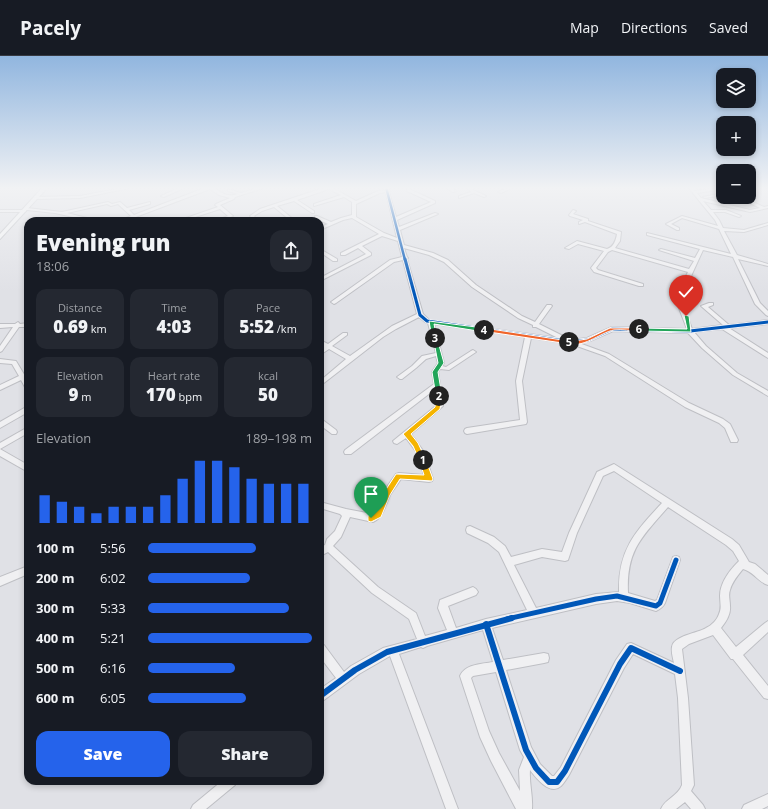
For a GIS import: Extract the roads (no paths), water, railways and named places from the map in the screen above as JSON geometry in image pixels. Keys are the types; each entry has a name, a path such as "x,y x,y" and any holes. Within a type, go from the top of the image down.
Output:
{"main road":[{"path":"1,235 13,222"}],"street":[{"path":"328,222 332,224"},
{"path":"324,228 337,222"},
{"path":"361,222 402,244 431,254 448,262 474,286 535,326 571,342 607,355 687,405 721,421 728,426 734,440"},
{"path":"395,222 420,315 424,320 431,322 571,342 588,340 612,329 690,331 768,322"},
{"path":"398,229 415,222"},
{"path":"588,222 619,233 618,241 593,270 640,285"},
{"path":"672,222 668,224 678,229"},
{"path":"700,222 724,230 744,231 768,224"},
{"path":"720,222 758,304 768,314"},
{"path":"343,254 382,234"},
{"path":"649,234 768,265"},
{"path":"567,248 577,242 625,252 691,271"},
{"path":"324,278 369,254 359,246"},
{"path":"702,248 678,298 690,331 710,354 730,370 768,394"},
{"path":"661,250 697,260"},
{"path":"324,253 335,260"},
{"path":"334,302 394,260 406,258"},
{"path":"711,304 704,306 725,327 768,356"},
{"path":"535,326 549,306"},
{"path":"324,381 350,359 401,323 420,315"},
{"path":"397,441 440,406 435,372 441,363 431,322"},
{"path":"0,350 18,324"},
{"path":"0,326 24,325"},
{"path":"324,350 345,334"},
{"path":"467,431 524,422 519,381 528,337"},
{"path":"324,344 350,359"},
{"path":"438,367 447,369 473,352"},
{"path":"400,377 414,367 424,357 439,354"},
{"path":"0,361 14,362 23,377 0,388"},
{"path":"348,452 436,385"},
{"path":"0,425 24,411"},
{"path":"324,424 334,432"},
{"path":"0,446 24,432"},
{"path":"324,506 373,518 379,512 387,493 399,476 429,479 418,448 407,434"},
{"path":"0,452 24,467"},
{"path":"509,562 542,553 565,557 573,533 600,474 611,467 618,468 667,503 729,542 736,548 745,564 768,581"},
{"path":"624,596 623,577 630,548 638,536 667,503"},
{"path":"344,512 346,517 340,530 324,550 375,590 413,616 423,643"},
{"path":"470,530 499,546 509,562 532,613"},
{"path":"324,693 342,678 370,660 393,650 423,643 486,624 596,599 624,596 654,606 658,605 676,560"},
{"path":"667,809 685,793 688,785 688,767 678,644 705,635 715,629 727,609 725,592 730,578 742,564 745,564"},
{"path":"0,582 24,572"},
{"path":"453,634 443,608 443,603 473,592"},
{"path":"486,624 520,734 530,757 544,778 549,782 557,782 561,778 620,664 632,648 680,671"},
{"path":"735,655 768,626"},
{"path":"715,629 768,694"},
{"path":"393,650 452,809"},
{"path":"324,654 342,678"},
{"path":"525,809 495,757 466,679 466,674 470,671 544,658"},
{"path":"525,809 526,791 523,771 530,757"},
{"path":"197,809 226,785"},
{"path":"685,793 699,809"},
{"path":"748,809 768,800"}]}
